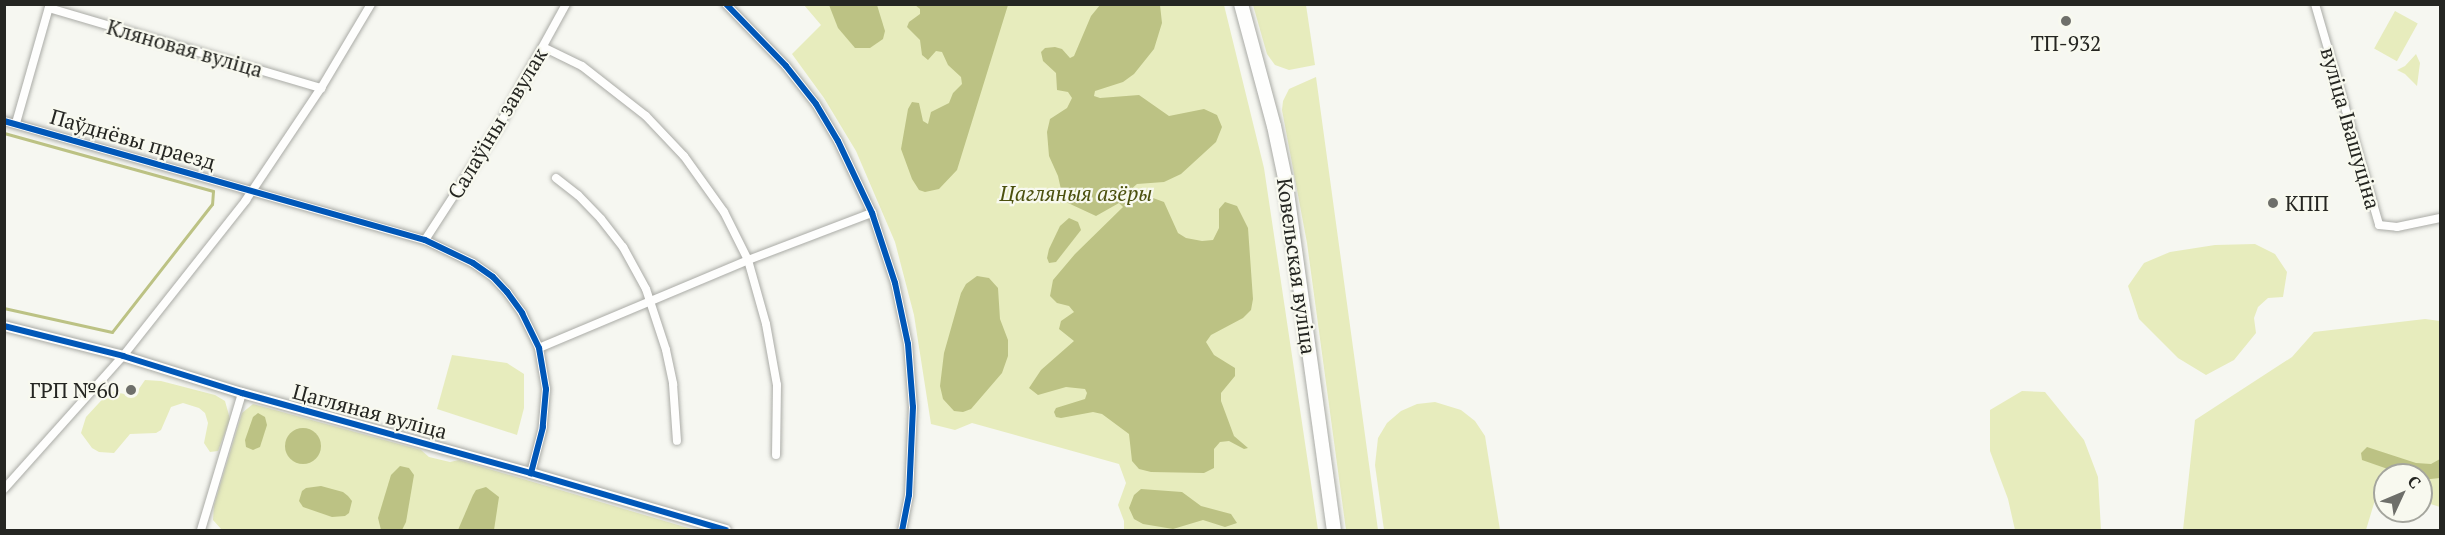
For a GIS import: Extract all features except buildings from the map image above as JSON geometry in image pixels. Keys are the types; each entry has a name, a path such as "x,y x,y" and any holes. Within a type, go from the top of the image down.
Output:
{"highway":[{"name":"Ковельская вуліца","path":"1241,4 1274,126 1285,178 1334,531"}],"street":[{"path":"4,489 123,356 252,190 321,88 371,4"},
{"name":"Салаўіны завулак","path":"425,240 499,126 566,4"},
{"path":"726,4 786,66 816,104 854,170 872,213 896,283 908,344 914,407 909,495 902,531"},
{"name":"вуліца Івашуціна","path":"2315,4 2379,225 2397,227 2440,218"},
{"path":"16,123 50,6"},
{"name":"Кляновая вуліца","path":"50,6 321,88"},
{"path":"543,47 582,66 646,116 704,182 724,213 748,260 766,324 777,385 776,455"},
{"name":"Паўднёвы праезд","path":"4,121 425,240 473,263 493,277 522,313 539,348 545,398 543,427 531,473"},
{"path":"556,178 578,195 623,247 651,301 666,350 673,384 677,441"},
{"path":"539,348 748,260 872,213"},
{"name":"Цагляная вуліца","path":"4,326 123,356 242,393 531,473 726,531"},
{"path":"201,531 242,393"}],"green space":[{"name":"Цагляныя азёры","path":"804,5 1224,5 1264,168 1318,530 1124,530 1124,521 1118,505 1126,483 1119,464 972,423 955,430 931,424 914,315 895,242 856,151 824,98 792,54 821,25"},
{"path":"1253,5 1306,5 1315,65 1289,70 1275,65 1267,54"},
{"path":"2395,11 2418,24 2397,61 2374,49"},
{"path":"2416,54 2420,63 2417,86 2405,74 2397,70 2405,66"},
{"path":"1316,77 1378,530 1346,530 1307,243 1282,110 1283,101 1289,89"},
{"path":"2255,244 2275,254 2287,272 2283,297 2268,298 2258,307 2254,318 2256,333 2234,360 2206,375 2178,358 2139,319 2128,286 2144,263 2170,252 2215,245"},
{"path":"2425,319 2440,321 2440,507 2433,505 2433,463 2373,463 2373,507 2366,530 2183,530 2195,420 2292,357 2314,332"},
{"path":"452,355 507,363 524,374 524,408 517,435 437,409"},
{"path":"145,380 161,381 215,395 225,401 230,419 218,451 210,452 204,443 208,423 205,413 199,408 183,403 171,407 161,430 156,433 130,434 114,453 99,452 92,448 81,433 86,417 110,391 134,396"},
{"path":"2022,391 2045,392 2084,440 2098,477 2101,530 2015,530 2008,499 1990,451 1990,410"},
{"path":"1435,402 1461,410 1475,421 1485,436 1500,530 1384,530 1375,465 1378,438 1387,423 1401,411 1417,404"},
{"path":"253,404 421,450 429,457 450,462 459,460 695,530 222,530 213,520 214,505 242,413"}],"shaded area":[{"path":"829,5 877,5 885,31 883,39 870,48 855,48 838,28"},
{"path":"915,5 1008,5 957,170 939,189 925,192 919,190 912,179 901,149 908,109 912,102 919,103 923,121 928,124 931,112 949,103 953,93 962,84 961,77 948,65 942,52 936,51 928,60 922,55 920,40 907,27 909,22 920,14 920,9"},
{"path":"1100,5 1160,5 1162,23 1154,49 1134,74 1123,82 1095,91 1094,96 1100,98 1139,95 1169,116 1204,109 1217,115 1222,127 1216,142 1181,174 1164,182 1137,184 1130,190 1131,196 1136,200 1153,198 1164,202 1178,233 1186,238 1202,241 1213,240 1219,228 1219,209 1225,202 1237,206 1248,228 1253,299 1251,310 1243,318 1211,335 1206,342 1214,355 1235,368 1235,376 1221,393 1221,401 1234,436 1248,448 1244,449 1229,441 1220,442 1214,449 1214,468 1204,473 1151,472 1139,469 1132,461 1129,434 1102,414 1093,412 1056,417 1054,412 1056,408 1085,399 1087,393 1085,389 1066,387 1038,395 1029,388 1041,370 1074,341 1059,329 1061,321 1074,312 1069,306 1057,303 1050,296 1053,280 1075,254 1123,207 1119,203 1096,216 1068,203 1062,194 1058,176 1049,156 1047,132 1050,119 1067,108 1072,98 1068,92 1057,90 1056,73 1043,61 1041,52 1045,48 1055,47 1062,49 1070,58 1074,56 1091,16"},
{"path":"1069,218 1078,222 1081,230 1056,262 1049,263 1047,258 1049,249 1060,226"},
{"path":"977,276 989,278 998,288 1000,319 1008,340 1008,356 1002,373 971,409 963,412 954,411 943,399 940,386 944,353 961,293 966,284"},
{"path":"258,413 265,417 267,425 260,447 253,450 246,447 245,440 253,417"},
{"path":"303,428 315,434 321,446 315,458 303,464 291,458 285,446 291,434"},
{"path":"2367,447 2416,463 2373,464 2362,460 2361,453"},
{"path":"2440,459 2440,478 2433,479 2433,463"},
{"path":"400,466 409,468 414,475 406,522 402,530 381,530 378,518 391,475"},
{"path":"321,486 343,492 348,496 352,501 349,513 345,516 332,517 303,507 299,501 302,491 306,488"},
{"path":"486,487 499,497 494,530 458,530 476,490"},
{"path":"1141,489 1182,492 1201,506 1231,514 1237,523 1225,527 1203,520 1173,529 1143,524 1134,519 1129,508 1134,495"}],"waterway":[{"path":"4,133 213,191 212,204 112,332 4,308"}],"cycle path":[{"path":"726,4 786,66 816,104 838,141 872,213 895,283 908,344 913,407 909,495 902,530"},
{"path":"4,121 425,240 473,263 493,277 507,292 522,313 539,348 546,389 543,427 531,473"},
{"path":"4,326 123,356 242,393 726,530"}],"place":[{"name":"ТП-932","path":"2066,21"},
{"name":"КПП","path":"2273,203"},
{"name":"ГРП №60","path":"131,390"}]}
